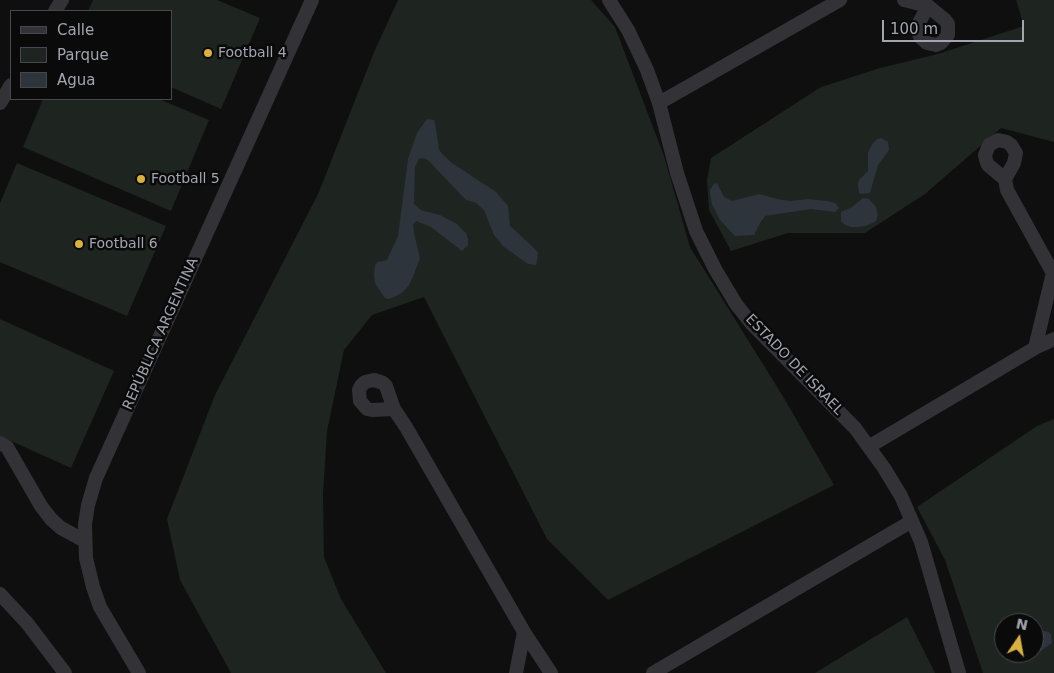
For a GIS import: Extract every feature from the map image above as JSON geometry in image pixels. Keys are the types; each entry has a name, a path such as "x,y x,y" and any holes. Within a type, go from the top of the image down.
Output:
{"street":[{"name":"REPÚBLICA ARGENTINA","path":"139,673 100,607 89,575 85,541 88,505 96,478 312,0"},
{"name":"ESTADO DE ISRAEL","path":"609,0 638,49 659,103 677,172 696,231 724,286 751,323 836,408 870,446 900,496 912,521 928,562 959,673"},
{"path":"659,103 840,0"},
{"path":"904,0 927,3"},
{"path":"0,103 10,87"},
{"path":"1005,179 1007,190 1053,274 1035,348"},
{"path":"870,446 1035,348 1054,339"},
{"path":"394,409 524,632 551,673"},
{"path":"0,443 7,447 41,506 51,519 61,528 85,541"},
{"path":"654,673 912,521"},
{"path":"0,594 27,623 65,673"},
{"path":"516,673 524,632"}],"green space":[{"name":"Football 4","path":"93,0 217,0 260,18 221,109 172,87 172,10 88,10"},
{"path":"398,0 591,0 615,27 664,156 690,247 784,398 834,485 608,600 547,539 424,297 372,315 344,350 327,431 323,494 324,557 341,599 386,673 231,673 180,580 167,519 215,395 319,192 374,52"},
{"path":"1016,0 1054,0 1054,142 1001,128 925,194 865,233 788,233 731,251 709,210 707,180 711,158 821,87 880,68 938,54 1024,26"},
{"name":"Football 5","path":"43,100 161,100 209,120 171,211 23,147"},
{"name":"Football 6","path":"17,163 166,226 127,316 0,262 0,203"},
{"path":"0,319 114,371 71,468 0,436"},
{"path":"1054,419 1054,673 983,673 945,560 917,507 1037,426"},
{"path":"907,617 935,673 815,673"}],"water":[{"path":"427,119 434,120 439,149 442,154 452,163 496,192 508,206 510,226 535,249 538,253 537,261 536,265 528,264 504,247 494,235 484,210 476,203 466,200 428,160 424,158 419,159 415,167 414,204 421,210 440,215 457,224 466,233 468,245 462,251 431,227 416,221 413,225 420,258 409,285 403,292 389,299 385,298 375,283 375,265 378,262 387,260 398,236 408,159 417,133"},
{"path":"881,138 888,142 889,150 878,165 870,193 861,194 859,193 858,184 859,180 868,171 868,152 873,143"},
{"path":"717,183 724,197 732,201 759,194 790,201 808,199 828,201 835,203 839,208 835,212 811,209 765,216 754,235 735,236 720,220 712,204 710,190"},
{"path":"863,198 869,199 876,207 878,215 876,221 866,226 851,227 845,225 841,221 841,212 852,207"},
{"path":"1044,631 1049,632 1051,635 1052,643 1044,649"}],"place":[{"name":"Football 4","path":"208,53"},
{"name":"Football 5","path":"141,179"},
{"name":"Football 6","path":"79,244"}]}
